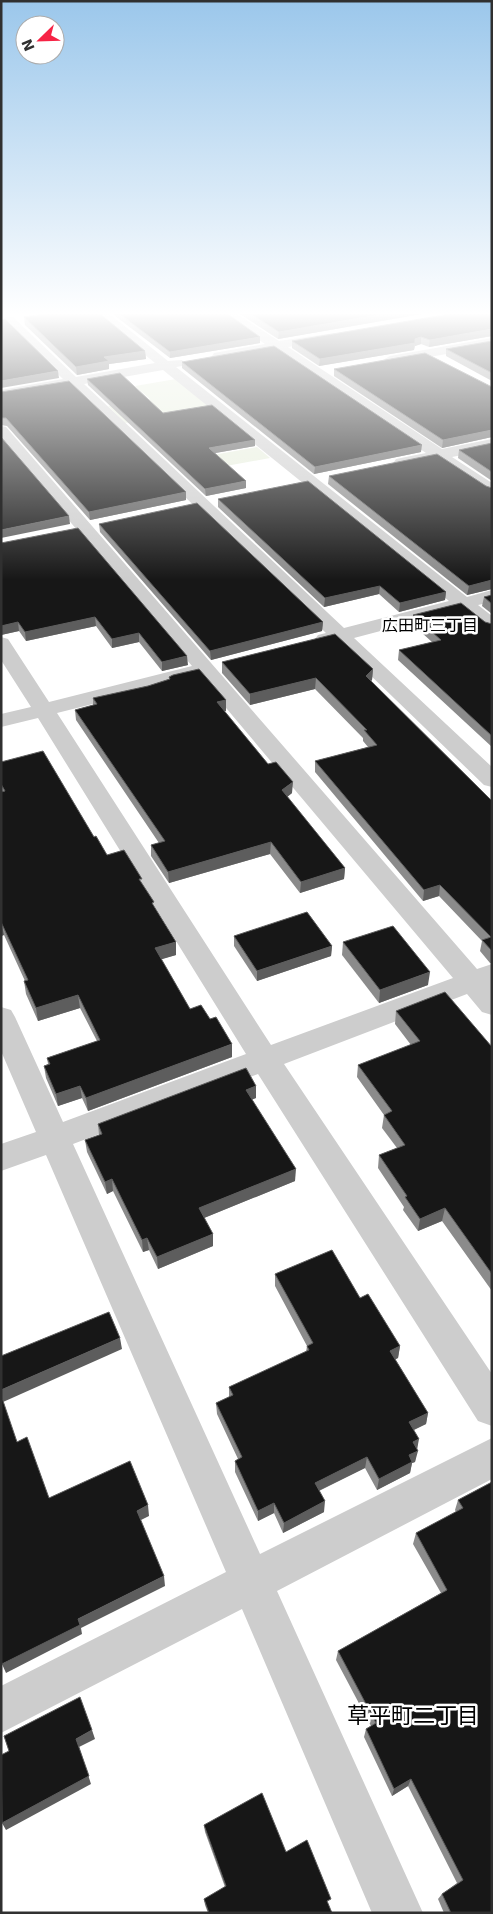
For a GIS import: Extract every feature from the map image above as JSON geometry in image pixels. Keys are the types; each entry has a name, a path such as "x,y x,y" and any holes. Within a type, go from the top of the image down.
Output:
{"street":[{"path":"93,401 492,780"},
{"path":"210,401 492,626"},
{"path":"359,401 492,490"},
{"path":"1,430 85,527 215,667 482,978 492,1005"},
{"path":"384,466 492,444"},
{"path":"292,485 329,478"},
{"path":"182,508 219,500"},
{"path":"67,531 104,523"},
{"path":"311,642 492,596"},
{"path":"1,643 264,1058 492,1408"},
{"path":"1,721 215,667"},
{"path":"1,1158 482,978"},
{"path":"1,1017 398,1913"},
{"path":"1,1710 492,1458"}],"green space":[{"path":"136,401 203,401 213,410 125,423 108,406"},
{"path":"257,447 270,458 226,466 213,455"}],"building":[{"path":"1,401 90,401 186,492 89,512 6,418 1,418"},
{"path":"111,401 150,401 163,413 212,405 255,440 209,448 246,481 205,489"},
{"path":"232,401 357,401 422,445 315,467"},
{"path":"384,401 492,401 492,430 443,440"},
{"path":"1,437 69,516 1,530"},
{"path":"492,443 492,472 459,450"},
{"path":"437,454 492,488 492,580 469,586 329,476"},
{"path":"308,481 446,592 400,603 380,586 325,598 218,499"},
{"path":"197,503 323,622 210,651 99,524"},
{"path":"78,528 187,656 162,662 139,633 112,639 95,617 25,632 18,622 1,626 1,543"},
{"path":"492,595 492,604 484,597"},
{"path":"461,603 485,622 492,624 492,736 399,650 441,640 413,615"},
{"path":"335,634 373,669 366,676 492,801 492,951 482,940 491,937 440,885 424,890 315,761 377,745 364,730 367,730 316,678 250,694 222,662"},
{"path":"199,669 226,700 217,702 268,764 276,762 293,782 282,790 345,868 301,882 271,842 168,872 151,845 165,841 75,710 97,704 93,698 148,686 170,679 169,677 173,675"},
{"path":"43,751 94,837 96,836 107,855 124,850 142,879 139,879 176,942 155,948 190,1009 201,1005 210,1019 216,1017 232,1044 86,1098 80,1086 56,1094 44,1066 50,1064 47,1058 100,1040 78,995 36,1008 24,981 28,980 1,922 1,792 5,791 1,784 1,762"},
{"path":"307,912 332,946 257,971 234,936"},
{"path":"393,926 430,972 380,990 343,942"},
{"path":"445,992 492,1047 492,1274 445,1208 420,1219 405,1197 407,1196 379,1155 405,1145 384,1115 392,1111 358,1065 420,1041 396,1011"},
{"path":"246,1068 256,1086 246,1090 296,1169 199,1208 213,1234 157,1257 147,1238 142,1240 112,1179 105,1182 85,1140 102,1134 98,1124"},
{"path":"332,1250 360,1298 368,1294 400,1346 390,1351 428,1413 409,1422 419,1439 413,1442 418,1451 409,1455 412,1462 379,1479 367,1457 315,1483 325,1501 284,1523 274,1503 258,1511 235,1461 242,1457 216,1403 233,1395 229,1387 309,1350 307,1346 313,1343 275,1274"},
{"path":"109,1312 120,1338 1,1390 1,1356"},
{"path":"1,1395 17,1442 27,1437 49,1498 130,1461 148,1505 137,1511 164,1576 78,1619 80,1625 2,1664 1,1660"},
{"path":"492,1482 492,1913 451,1913 442,1894 463,1880 411,1779 394,1789 366,1729 376,1723 338,1651 447,1590 416,1533 463,1508 458,1500"},
{"path":"80,1697 92,1730 76,1739 89,1776 2,1823 1,1755 9,1751 4,1736"},
{"path":"262,1793 286,1852 307,1840 331,1899 327,1901 332,1913 209,1913 204,1899 226,1886 204,1825"}],"district":[{"name":"広田町三丁目","path":"430,625"},
{"name":"草平町二丁目","path":"413,1715"}]}
